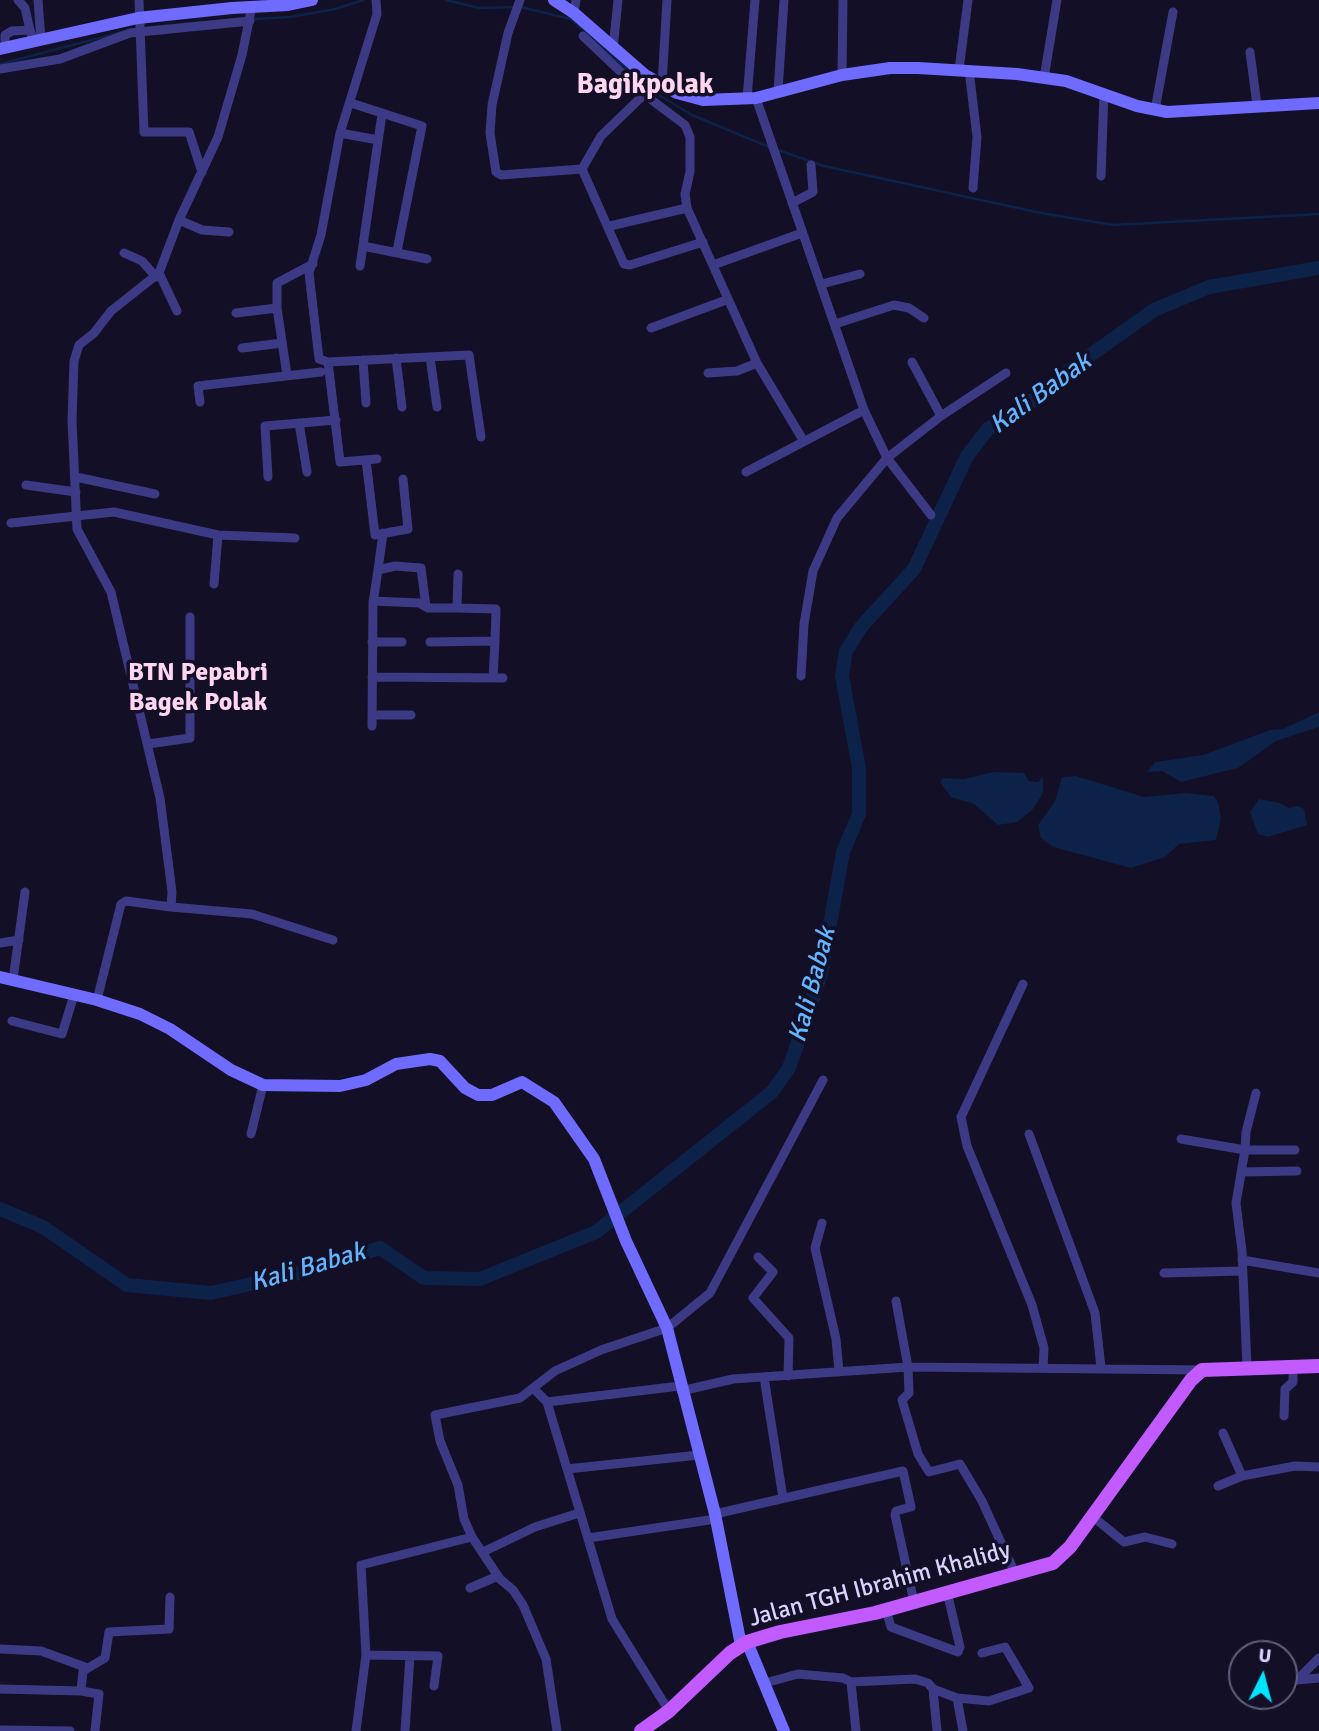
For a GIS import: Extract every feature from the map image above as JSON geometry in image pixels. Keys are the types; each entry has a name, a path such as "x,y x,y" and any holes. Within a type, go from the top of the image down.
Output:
{"main road":[{"path":"1202,1370 1319,1366"},
{"name":"Jalan TGH Ibrahim Khalidy","path":"641,1731 669,1711 744,1644 780,1632 886,1610 1060,1558 1191,1380 1202,1370"}],"street":[{"path":"18,0 26,8 35,37"},
{"path":"35,37 38,0"},
{"path":"139,0 144,132 188,132 202,172"},
{"path":"3,49 35,37 251,15 288,3 312,0"},
{"path":"376,0 377,14 340,133 309,284 319,359 328,362 469,355 481,437"},
{"path":"520,0 500,63 490,125 496,172 501,175 582,169"},
{"path":"554,0 575,6 613,49 653,88 687,129 690,162 685,190 687,208 726,300 757,363 803,440"},
{"path":"613,49 618,0"},
{"path":"582,169 601,136 653,88 667,0"},
{"path":"755,0 752,99 822,284 864,410 887,458 931,515"},
{"path":"778,91 784,0"},
{"path":"842,75 843,0"},
{"path":"968,0 964,70 977,137 973,188"},
{"path":"1044,78 1057,0"},
{"path":"1155,110 1172,12"},
{"path":"171,907 168,845 148,744 108,584 82,541 75,515 72,403 76,349 111,311 157,275 178,220 224,120 251,15"},
{"path":"0,69 60,60 139,26"},
{"path":"583,36 653,88 703,100 752,99 842,75 890,68 964,70 1044,78 1104,93 1155,110 1190,112 1257,105 1319,103"},
{"path":"1250,52 1257,105"},
{"path":"1101,176 1104,93"},
{"path":"351,103 422,126 397,251"},
{"path":"360,266 382,114"},
{"path":"340,133 378,140"},
{"path":"792,203 813,192 811,165"},
{"path":"582,169 610,226 621,260 627,265 703,242"},
{"path":"610,226 687,208"},
{"path":"178,220 202,230 229,232"},
{"path":"713,265 802,233"},
{"path":"363,246 397,251 426,260"},
{"path":"124,253 142,261 157,275 177,311"},
{"path":"287,375 277,308 277,283 313,264"},
{"path":"822,284 860,274"},
{"path":"650,328 726,300"},
{"path":"835,324 894,305 909,308 924,317"},
{"path":"236,313 277,308"},
{"path":"242,348 282,343"},
{"path":"430,357 436,407"},
{"path":"396,358 402,407"},
{"path":"363,360 366,403"},
{"path":"328,362 340,462 371,459 376,534 408,529 403,479"},
{"path":"912,362 941,416"},
{"path":"708,373 737,371 757,363"},
{"path":"200,402 198,386 321,372"},
{"path":"801,676 804,624 816,560 837,519 887,458 941,416 1006,373"},
{"path":"746,471 864,410"},
{"path":"268,477 265,426 336,420"},
{"path":"299,423 307,472"},
{"path":"76,477 155,494"},
{"path":"26,485 76,492"},
{"path":"11,523 75,515 123,513 218,535 295,538"},
{"path":"372,726 373,601 383,533"},
{"path":"214,584 218,535"},
{"path":"378,570 395,566 421,568 426,607"},
{"path":"457,608 458,575"},
{"path":"372,677 498,678 496,609 426,607 419,603 373,601"},
{"path":"148,744 190,738 190,617"},
{"path":"430,642 495,641"},
{"path":"372,642 402,642"},
{"path":"372,715 411,715"},
{"path":"25,892 19,940 6,978 97,1000 154,1020 231,1070 263,1085 340,1086 366,1080 396,1064 424,1059 440,1061 465,1088 478,1094 492,1095 515,1083 525,1082 554,1102 573,1125 594,1159 626,1241 667,1328 744,1644 765,1683 784,1731"},
{"path":"97,1000 121,904 126,901 251,914 333,940"},
{"path":"0,943 19,940"},
{"path":"1023,984 961,1117 967,1146 1032,1305 1044,1348 1043,1368"},
{"path":"12,1021 62,1034 75,995"},
{"path":"557,1731 545,1659 523,1605 513,1590 498,1576 472,1537 464,1519 458,1485 434,1417 510,1401 534,1389 555,1371 601,1350 667,1328 714,1287 823,1080"},
{"path":"251,1135 263,1085"},
{"path":"1247,1367 1242,1260 1236,1203 1246,1132 1256,1093"},
{"path":"1029,1134 1094,1313 1101,1368"},
{"path":"1181,1139 1245,1150 1295,1150"},
{"path":"1241,1172 1297,1171"},
{"path":"822,1223 815,1248 836,1339 839,1372"},
{"path":"758,1257 773,1272 753,1298 789,1338 788,1376"},
{"path":"1242,1260 1319,1273"},
{"path":"1164,1273 1242,1270"},
{"path":"896,1301 908,1367 909,1393 902,1400 918,1454 929,1472 960,1464 982,1501 1015,1573"},
{"path":"547,1402 680,1388 733,1379 908,1367 1202,1370"},
{"path":"1284,1416 1286,1389 1293,1382 1293,1367"},
{"path":"764,1377 783,1498"},
{"path":"534,1389 547,1402 612,1619 669,1711"},
{"path":"1223,1433 1242,1476"},
{"path":"567,1469 699,1455"},
{"path":"1218,1486 1242,1476 1294,1466 1319,1467"},
{"path":"588,1538 715,1517 783,1498 903,1471 911,1507 896,1511 895,1515 914,1602"},
{"path":"482,1552 524,1532 579,1513"},
{"path":"1092,1516 1124,1542 1145,1537 1172,1545"},
{"path":"356,1731 366,1654 361,1565 472,1537"},
{"path":"470,1588 498,1576"},
{"path":"886,1610 891,1627 958,1652 960,1647 947,1592"},
{"path":"0,1649 41,1651 85,1667 105,1658 109,1632 169,1629 170,1597"},
{"path":"765,1683 799,1674 843,1678 851,1682 915,1679 957,1699 989,1701 1029,1688 1004,1647 982,1653"},
{"path":"366,1654 438,1656 434,1686"},
{"path":"405,1731 410,1656"},
{"path":"1319,1658 1297,1680 1319,1678"},
{"path":"80,1691 85,1667"},
{"path":"851,1682 856,1731"},
{"path":"0,1689 99,1694 95,1731"},
{"path":"933,1689 937,1731"},
{"path":"957,1699 963,1731"},
{"path":"3,1730 70,1731"}],"water":[{"path":"1319,712 1319,727 1276,741 1238,768 1181,782 1162,771 1147,772 1155,762 1203,755 1270,730 1283,729"},
{"path":"994,772 1024,773 1029,781 1038,782 1043,776 1043,793 1033,809 1017,822 998,825 974,804 951,797 940,782 943,778 964,779"},
{"path":"1076,776 1144,797 1186,793 1214,796 1221,818 1216,840 1179,844 1165,857 1131,868 1053,847 1041,838 1038,825 1055,801 1062,777"},
{"path":"1259,799 1280,803 1289,808 1298,806 1304,809 1307,825 1268,837 1258,834 1250,812"}],"waterway":[{"path":"254,19 290,17 335,9 363,0"},
{"path":"446,0 479,8 514,7"},
{"path":"520,7 571,19 647,87"},
{"path":"142,28 201,22"},
{"path":"0,64 122,32"},
{"path":"652,91 692,115 769,147"},
{"path":"778,150 824,166 1041,213 1113,225 1319,214"},
{"name":"Kali Babak","path":"0,1209 43,1227 127,1285 211,1293 299,1273 380,1248 424,1278 480,1279 596,1232 772,1092 789,1068 821,974 843,852 859,814 859,768 842,676 846,651 861,627 914,569 967,456 988,429 1018,413 1068,371 1154,310 1209,287 1319,268"}],"district":[{"name":"Bagikpolak","path":"645,86"},
{"name":"BTN Pepabri Bagek Polak","path":"198,688"}]}
